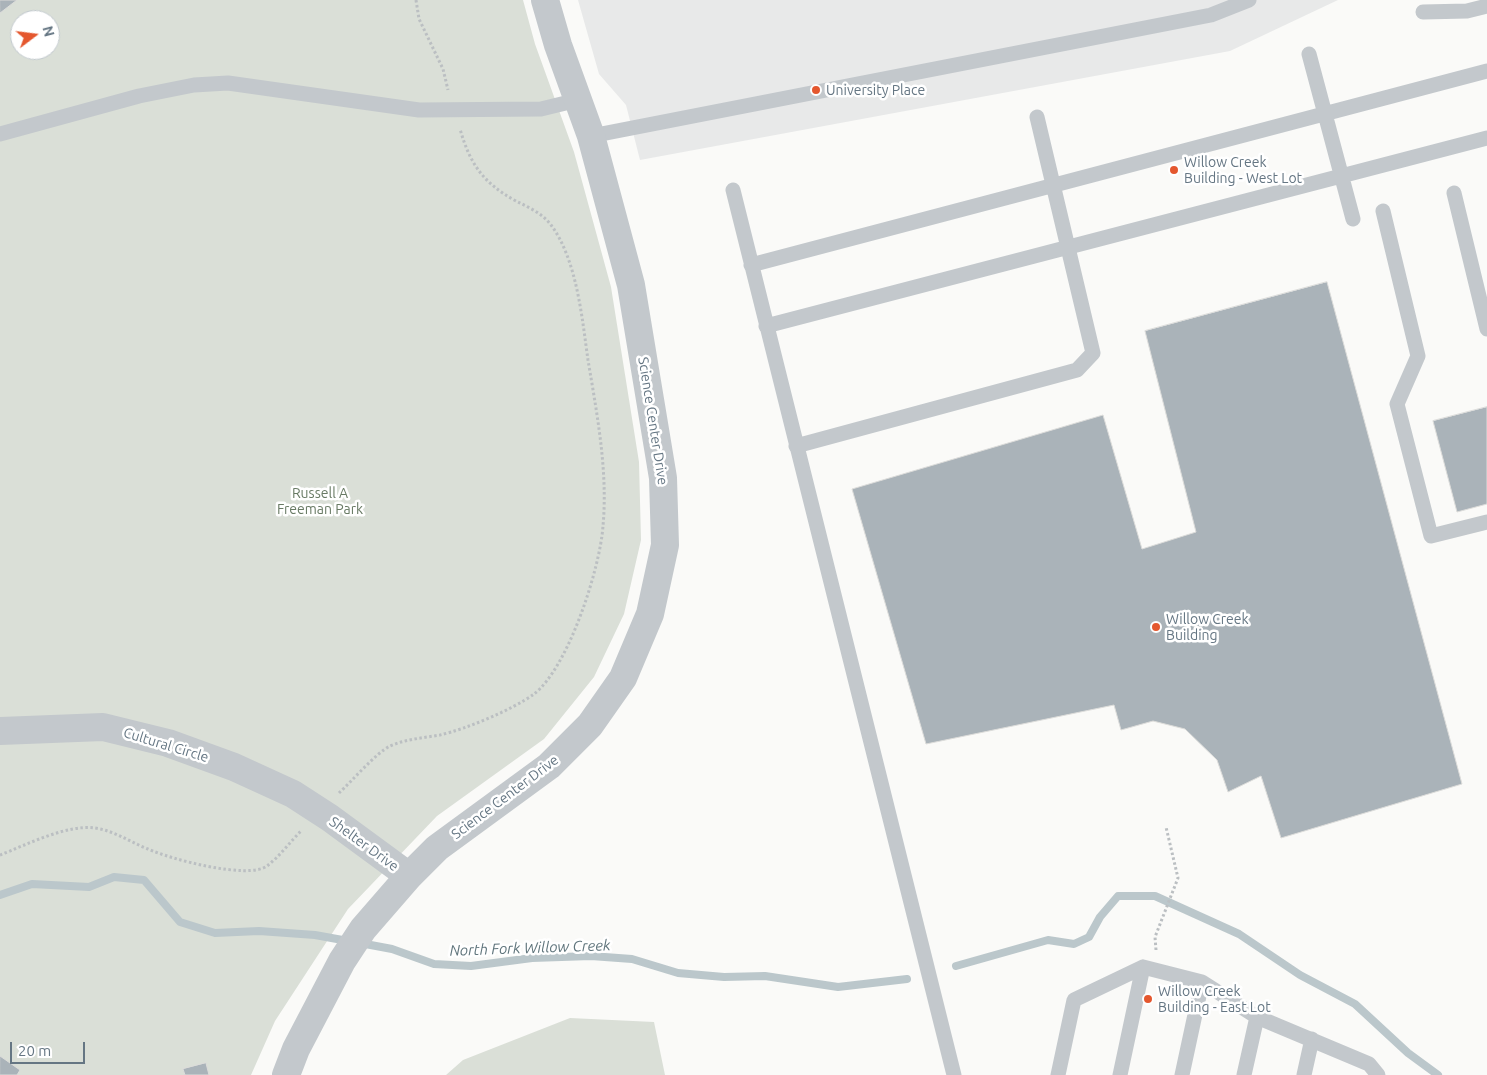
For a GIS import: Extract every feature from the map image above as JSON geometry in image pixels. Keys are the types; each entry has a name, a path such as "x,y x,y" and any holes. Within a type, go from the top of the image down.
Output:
{"street":[{"name":"Science Center Drive","path":"286,1075 296,1049 342,961 362,929 409,876 437,848 549,766 590,725 624,678 650,614 665,545 663,478 631,286 591,136 545,0"},
{"name":"Cultural Circle","path":"0,732 103,727 168,743 234,767 293,794 322,810"},
{"name":"Shelter Drive","path":"322,810 409,876"}],"lane":[{"path":"591,136 1054,44 1211,15 1249,0"},
{"path":"1423,12 1467,11 1487,6"},
{"path":"1309,54 1352,219"},
{"path":"751,264 1487,71"},
{"path":"0,134 139,96 194,85 228,83 419,110 541,109 578,100"},
{"path":"796,446 1077,370 1092,353 1037,117"},
{"path":"766,326 1487,138"},
{"path":"733,190 954,1075"},
{"path":"1454,193 1487,329"},
{"path":"1383,211 1418,356 1397,404 1430,536 1487,522"},
{"path":"1120,1075 1142,968"},
{"path":"1058,1075 1074,1000 1142,968 1202,982 1256,1017 1312,1039 1371,1071"},
{"path":"1182,1075 1202,982"},
{"path":"1244,1075 1256,1017"},
{"path":"1304,1075 1312,1039"}],"path":[{"path":"416,0 419,19 443,69 448,91"},
{"path":"0,855 63,832 94,828 124,836 149,850 226,870 254,872 266,867 388,747 407,740 464,728 534,694 548,680 562,659 598,559 603,528 602,463 578,295 570,267 551,224 536,212 489,184 476,169 466,148 459,125"},
{"path":"1157,954 1155,937 1178,875 1166,827"}],"shaded area":[{"name":"University Place","path":"578,0 1338,0 1230,51 640,160 626,105 599,74"}],"green space":[{"name":"Russell A Freeman Park","path":"0,0 523,0 535,44 574,152 611,287 639,462 641,540 624,614 594,677 544,739 437,816 348,909 275,1021 251,1075 0,1075"},
{"path":"570,1018 654,1022 665,1075 446,1075 463,1060"}],"building":[{"path":"0,0 17,0 0,13"},
{"name":"Willow Creek Building","path":"1327,282 1462,784 1281,838 1261,776 1228,792 1217,760 1185,729 1153,721 1121,730 1114,705 926,744 852,489 1103,415 1142,549 1196,532 1145,331"},
{"path":"1487,407 1487,504 1457,512 1433,421"},
{"path":"0,1056 20,1070 17,1075 0,1075"},
{"path":"206,1063 209,1075 185,1075 183,1069"}],"waterway":[{"name":"North Fork Willow Creek","path":"0,895 32,884 89,887 114,877 144,880 180,922 215,933 259,931 315,935 348,941"},
{"name":"North Fork Willow Creek","path":"956,966 1048,940 1074,944 1089,937 1100,917 1118,896 1155,896 1239,934 1300,975 1355,1004 1408,1053 1438,1075"},
{"name":"North Fork Willow Creek","path":"360,943 392,949 434,964 471,966 532,958 591,956 632,959 678,973 724,977 765,976 838,987 907,979"}],"place":[{"name":"University Place","path":"816,90"},
{"name":"Willow Creek Building - West Lot","path":"1174,170"},
{"name":"Willow Creek Building","path":"1156,627"},
{"name":"Willow Creek Building - East Lot","path":"1148,999"}]}
